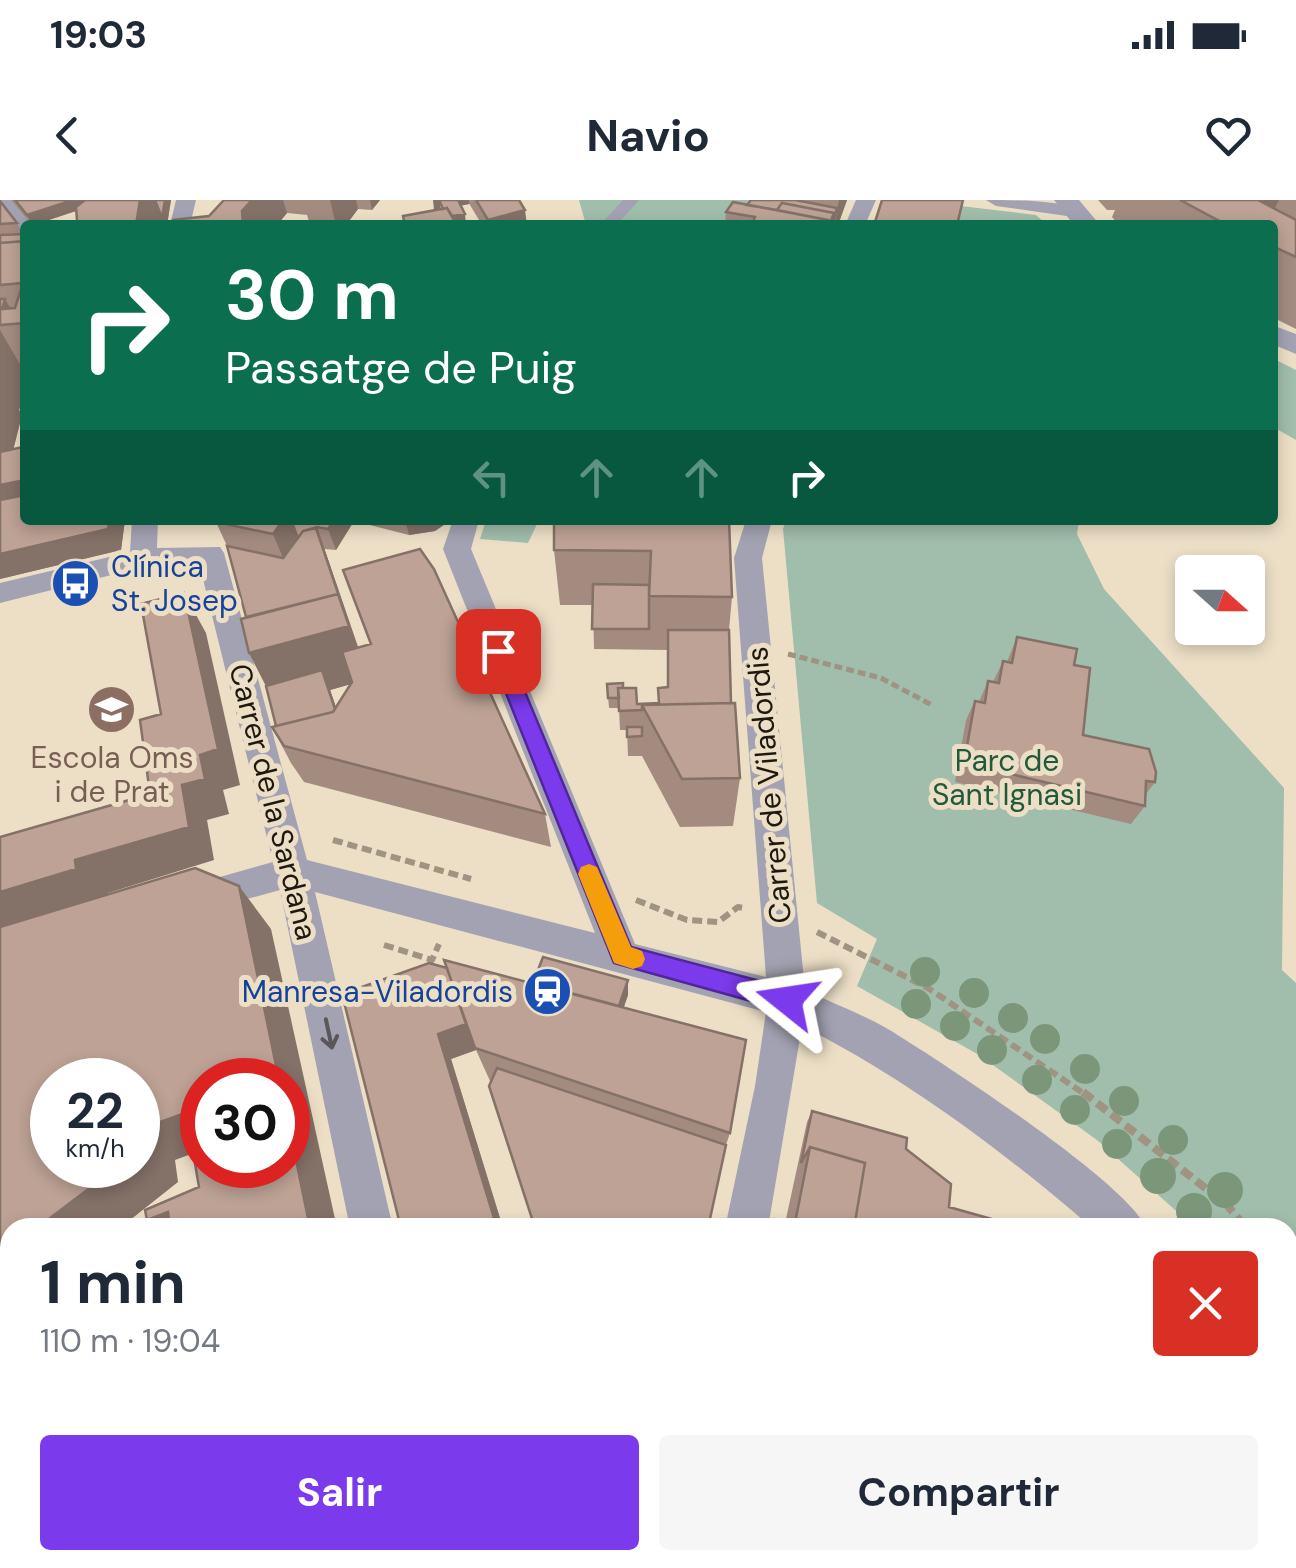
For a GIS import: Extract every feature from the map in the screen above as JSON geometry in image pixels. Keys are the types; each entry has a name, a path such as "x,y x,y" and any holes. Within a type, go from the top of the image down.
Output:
{"street":[{"path":"3,200 20,222"},
{"path":"613,220 631,200"},
{"path":"996,200 1076,212"},
{"path":"142,558 145,525"},
{"path":"0,592 142,558 210,554 223,525"},
{"name":"Carrer de Viladordis","path":"748,1218 775,1086 787,1000 748,558 758,525"},
{"path":"462,534 622,956"},
{"name":"Carrer de la Sardana","path":"210,554 293,871 370,1218"},
{"path":"165,907 293,871 787,1000 872,1041 1058,1171 1113,1218"}],"path":[{"path":"757,651 818,660 871,674 910,688 932,705"},
{"path":"781,917 884,961 973,1012 1227,1205 1238,1218"},
{"path":"384,945 432,960"}],"green space":[{"path":"579,200 750,200 736,220 585,220"},
{"path":"910,200 1036,215 1042,220 884,220"},
{"path":"1278,361 1296,370 1296,440 1278,430"},
{"path":"484,525 537,525 528,543 480,539"},
{"name":"Parc de Sant Ignasi","path":"784,525 1078,525 1077,534 1104,589 1284,788 1282,970 1296,983 1296,1218 1184,1218 1097,1140 979,1055 857,986 877,939 817,903"}],"building":[{"path":"15,200 73,200 27,215"},
{"path":"85,200 140,200 137,220 77,220 76,207"},
{"path":"155,200 165,200 162,218"},
{"path":"224,200 252,200 242,211 243,220 173,220 209,216"},
{"path":"439,200 458,200 465,214 452,216"},
{"path":"476,200 519,200 525,210 488,220"},
{"path":"751,200 795,200 837,208 833,220 834,213 782,203 777,210 747,205"},
{"path":"882,200 963,200 958,220 876,220"},
{"path":"1180,200 1258,200 1296,220 1296,257 1278,249 1278,220 1218,220"},
{"path":"0,201 17,223 0,224"},
{"path":"733,202 828,220 754,220 755,217 726,212"},
{"path":"782,203 834,213 828,220 777,210"},
{"path":"447,208 454,220 404,220 403,216"},
{"path":"20,234 20,241 0,243 0,235"},
{"path":"20,241 20,283 0,285 0,243"},
{"path":"20,292 20,323 0,325 0,299 5,299 2,309 15,308"},
{"path":"20,448 20,481 0,485 0,452"},
{"path":"20,496 20,525 108,525 108,529 0,554 0,500"},
{"path":"230,525 279,525 273,534"},
{"path":"293,525 331,525 328,529 303,531 298,538"},
{"path":"554,525 729,525 732,597 649,596 651,551 554,550"},
{"path":"316,528 346,617 338,594 246,617 227,546 283,558 303,531"},
{"path":"420,549 434,569 545,814 284,746 272,727 333,712 352,682 342,652 371,644 343,570"},
{"path":"593,584 649,585 649,629 592,629"},
{"path":"184,593 218,749 200,755 205,779 182,785 189,827 75,860 76,869 0,892 0,837 150,794 140,720 161,714 141,604"},
{"path":"338,594 349,626 249,653 241,619"},
{"path":"668,630 729,630 731,703 642,705 642,710 619,711 618,688 636,688 637,704 659,703 658,688 668,687"},
{"path":"1017,637 1077,649 1074,665 1090,668 1083,735 1149,749 1156,772 1155,782 1146,781 1145,806 964,763 975,701 985,703 988,681 999,683 1003,661 1012,663"},
{"path":"322,670 333,712 276,726 266,686"},
{"path":"623,683 623,688 618,688 619,698 608,698 607,684"},
{"path":"735,703 740,778 682,779 642,705"},
{"path":"627,727 642,727 642,736 627,737"},
{"path":"195,868 239,886 274,1058 180,1058 180,1115 160,1122 160,1058 30,1058 30,1188 90,1188 50,1218 0,1218 0,927"},
{"path":"543,957 628,980 619,1006 533,983"},
{"path":"444,960 746,1040 730,1133 475,1048"},
{"path":"429,963 447,968 466,1024 438,1034 494,1218 398,1218 342,994"},
{"path":"497,1068 726,1145 710,1218 532,1218 489,1086"},
{"path":"812,1111 907,1138 906,1149 951,1184 949,1207 988,1218 856,1218 865,1163 810,1147 801,1163"},
{"path":"810,1147 865,1163 856,1218 796,1218"},
{"path":"197,1188 302,1188 308,1218 169,1218 168,1212 147,1218 145,1210"}],"slow traffic":[{"path":"589,874 622,956 633,959"}],"place":[{"name":"Clínica St. Josep","path":"76,584"},
{"name":"Escola Oms i de Prat","path":"112,709"},
{"name":"Manresa-Viladordis","path":"548,992"}],"route":[{"path":"498,651 622,956 787,1000"}]}
